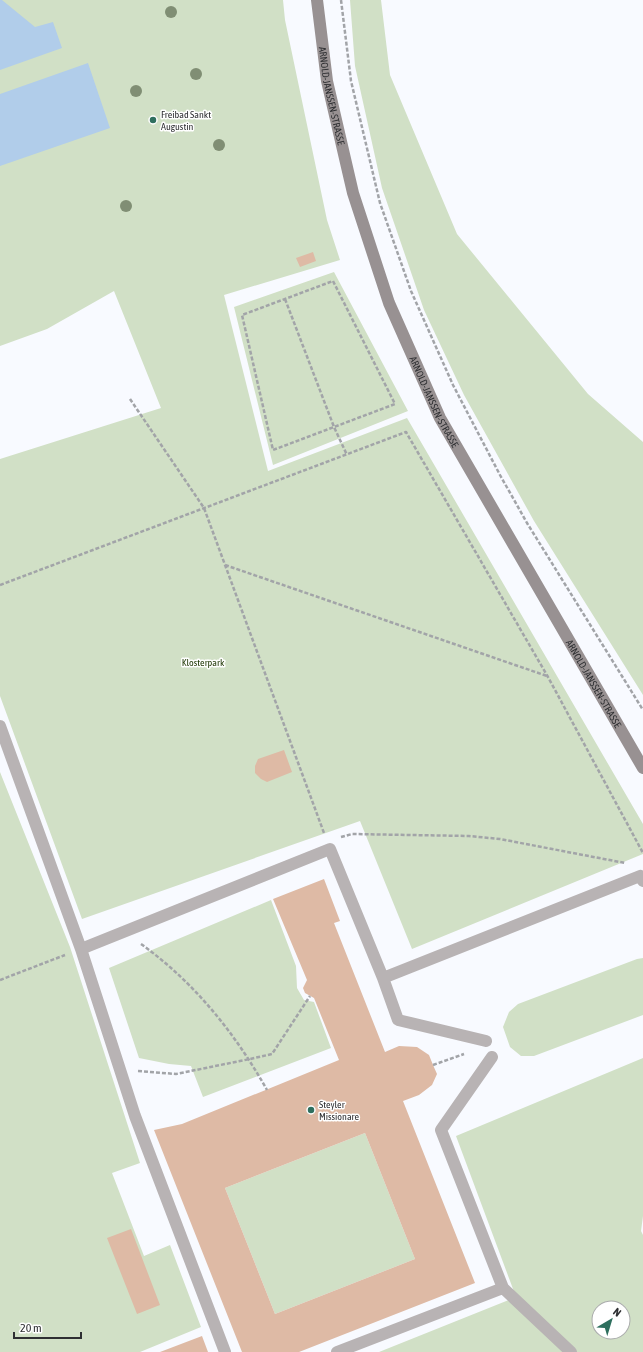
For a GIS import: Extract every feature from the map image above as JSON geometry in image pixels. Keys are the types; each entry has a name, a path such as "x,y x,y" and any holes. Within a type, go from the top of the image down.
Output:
{"main road":[{"name":"ARNOLD-JANSSEN-STRASSE","path":"317,0 327,81 353,193 389,303 440,418 643,768"}],"lane":[{"path":"0,726 81,949 135,1116 225,1352"},
{"path":"81,949 125,932 328,845 383,978 398,1020 486,1041"},
{"path":"383,978 640,876 643,881"},
{"path":"492,1058 441,1130 502,1288 571,1352"},
{"path":"337,1352 502,1288"}],"path":[{"path":"341,0 353,89 380,203 411,291 453,385 500,475 527,523 643,710"},
{"path":"333,281 395,404 334,427 273,450 242,315 333,281"},
{"path":"285,299 334,427 347,455"},
{"path":"130,399 204,508 328,845 352,834 470,836 500,839 628,863"},
{"path":"0,585 406,432 548,676 643,854"},
{"path":"224,564 548,676"},
{"path":"125,932 162,959 200,994 250,1059 267,1090"},
{"path":"0,980 81,949"},
{"path":"120,1070 176,1074 272,1054 310,996"},
{"path":"433,1065 456,1056"}],"green space":[{"name":"Klosterpark","path":"0,0 283,0 285,20 327,220 340,260 224,295 268,471 407,418 643,824 643,854 412,949 360,821 82,919 0,696 0,459 161,408 114,291 47,329 0,346"},
{"path":"350,0 381,0 390,75 457,234 588,394 643,442 643,695 534,521 464,395 424,310 382,188 355,66"},
{"path":"334,272 408,411 273,465 234,307"},
{"path":"0,772 70,947 140,1163 112,1173 144,1256 170,1245 201,1327 140,1352 0,1352"},
{"path":"271,900 296,966 297,988 304,1000 314,1002 331,1048 203,1097 191,1066 169,1064 139,1058 109,968"},
{"path":"643,958 643,1015 534,1056 521,1056 510,1047 503,1027 509,1012 518,1004"},
{"path":"643,1058 643,1216 641,1231 643,1235 643,1352 379,1352 516,1297 456,1136"},
{"path":"365,1133 415,1259 275,1314 225,1188"}],"water":[{"path":"0,0 2,0 35,27 53,22 62,48 0,70"},
{"path":"88,63 110,128 0,166 0,94"}],"building":[{"path":"313,252 316,261 300,267 296,258"},
{"path":"284,750 292,772 267,782 255,773 255,766 258,759"},
{"name":"Steyler Missionare","path":"324,879 340,921 334,923 385,1052 399,1046 417,1047 429,1055 437,1074 432,1085 419,1095 403,1101 475,1283 299,1352 242,1352 154,1130 182,1124 339,1060 314,998 305,993 303,988 307,980 273,899","holes":["365,1133 415,1259 275,1314 225,1188"]},
{"path":"131,1229 160,1305 137,1314 107,1238"},
{"path":"202,1336 208,1352 160,1352"}],"place":[{"name":"Freibad Sankt Augustin","path":"153,120"},
{"name":"Steyler Missionare","path":"311,1110"}]}
